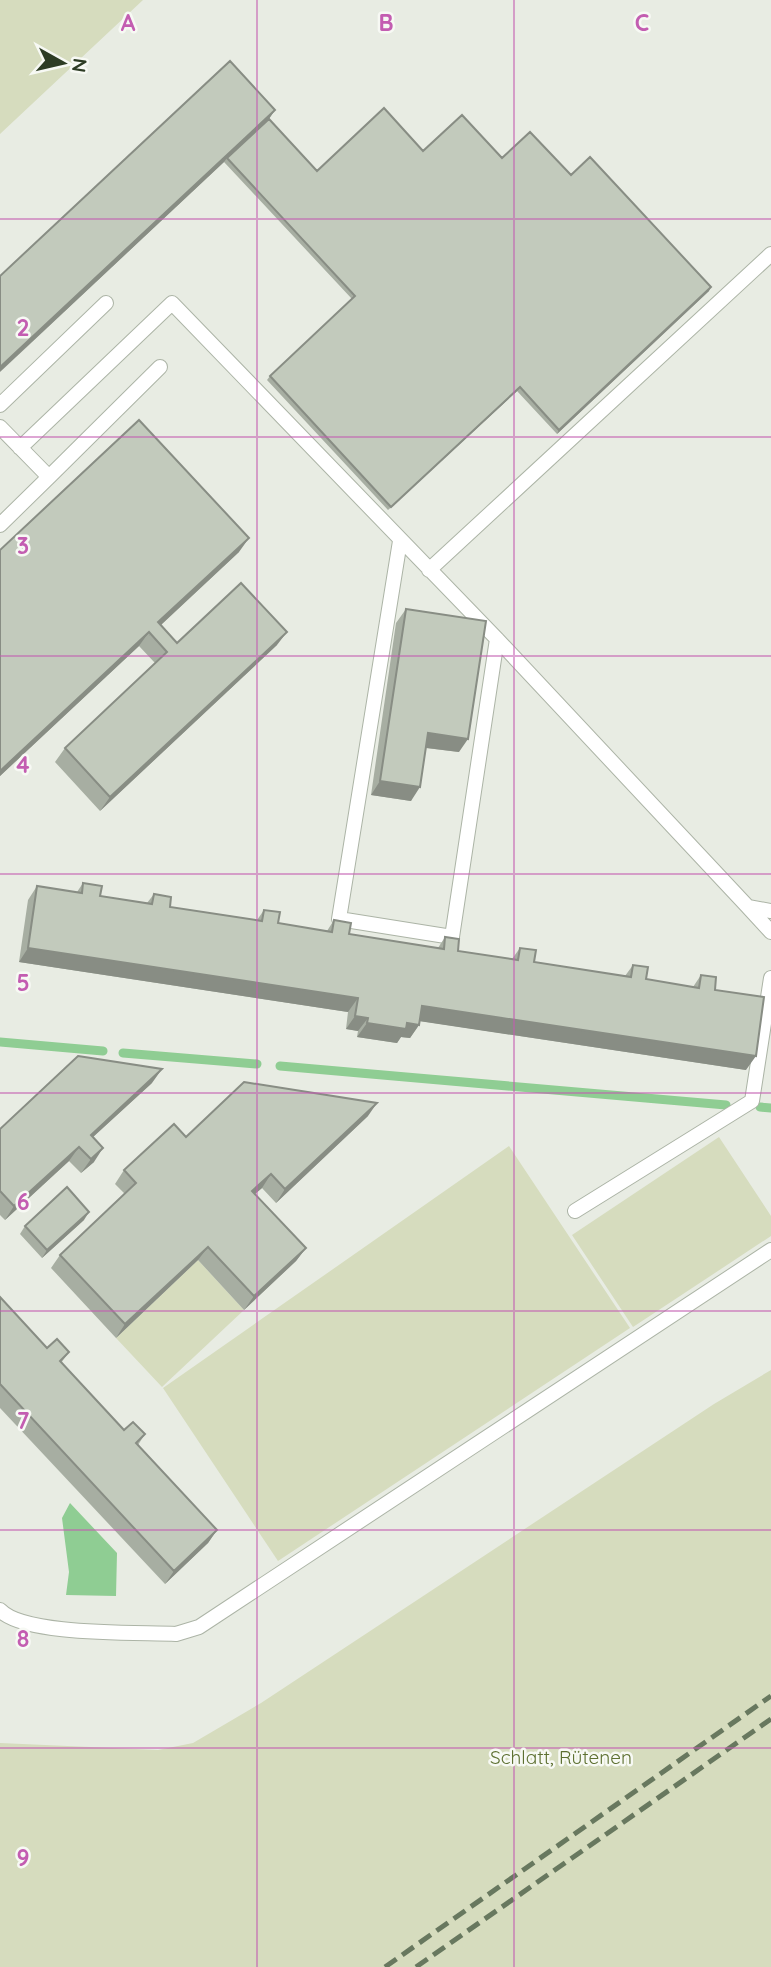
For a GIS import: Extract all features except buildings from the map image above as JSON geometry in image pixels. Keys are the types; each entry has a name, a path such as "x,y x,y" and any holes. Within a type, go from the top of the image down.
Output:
{"lane":[{"path":"429,570 771,254"},
{"path":"0,405 106,303"},
{"path":"20,447 172,303 497,639 771,932"},
{"path":"0,524 160,367"},
{"path":"0,427 49,477"},
{"path":"400,541 339,919 452,937 497,639"},
{"path":"748,907 771,911"},
{"path":"575,1211 752,1101 771,978"},
{"path":"0,1611 6,1617 33,1627 176,1634 199,1628 771,1250"}],"green space":[{"path":"0,0 143,0 0,134"},
{"path":"719,1137 771,1216 771,1236 633,1327 572,1235"},
{"path":"509,1146 630,1328 278,1561 163,1388"},
{"path":"198,1260 244,1310 162,1387 116,1338"},
{"name":"Schlatt, Rütenen","path":"771,1370 771,1967 0,1967 0,1743 158,1750 193,1743 261,1703 714,1404"}],"shaded area":[{"path":"70,1503 117,1553 116,1596 66,1595 69,1572 62,1518"}],"waterway":[{"path":"0,1042 103,1051"},
{"path":"123,1053 257,1064"},
{"path":"280,1066 726,1105"},
{"path":"760,1107 771,1108"}],"railway":[{"path":"385,1967 771,1696"},
{"path":"416,1967 771,1719"}]}
